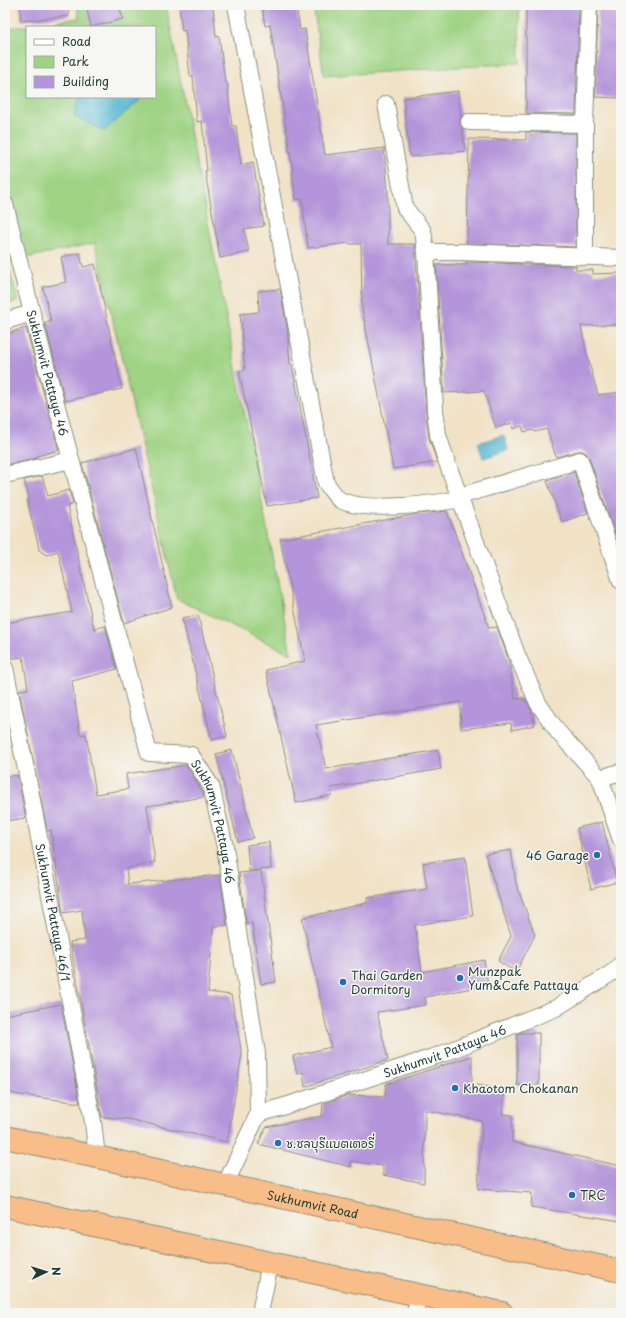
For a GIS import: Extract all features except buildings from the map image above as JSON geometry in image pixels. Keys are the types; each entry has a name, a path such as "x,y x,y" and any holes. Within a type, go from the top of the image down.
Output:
{"highway":[{"name":"Sukhumvit Road","path":"5,1137 621,1271"},
{"path":"5,1206 270,1263 417,1304 502,1313"}],"street":[{"path":"236,5 326,484 339,499 360,506 428,504 460,497 580,460 621,581"},
{"path":"585,257 585,124 589,5"},
{"path":"386,104 406,208 422,227 423,231 426,252 435,410 438,435 517,655 538,703 558,732 600,778 621,840"},
{"path":"469,122 585,124"},
{"path":"5,204 32,313"},
{"path":"426,252 621,258"},
{"name":"Sukhumvit Pattaya 46","path":"5,321 32,313 149,753 191,755 211,786 225,847 257,1054 258,1114 225,1185"},
{"path":"5,475 71,460"},
{"name":"Sukhumvit Pattaya 46/1","path":"5,668 29,781 93,1122 97,1157"},
{"path":"600,778 621,772"},
{"name":"Sukhumvit Pattaya 46","path":"258,1114 442,1054 556,1008 613,972 621,964"},
{"path":"260,1313 270,1263"}],"green space":[{"path":"77,5 166,5 291,654 177,599 95,243 7,262 18,301 5,305 5,29 79,18"},
{"path":"313,5 519,5 520,63 324,76"}],"water":[{"path":"79,98 140,98 140,100 104,131 74,116"},
{"path":"504,435 508,450 483,458 478,443"}],"place":[{"name":"46 Garage","path":"597,855"},
{"name":"Munzpak Yum&Cafe Pattaya","path":"460,978"},
{"name":"Thai Garden Dormitory","path":"343,982"},
{"name":"Khaotom Chokanan","path":"455,1088"},
{"name":"ช.ชลบุรีแบตเตอรี่","path":"278,1143"},
{"name":"TRC","path":"572,1195"}]}
